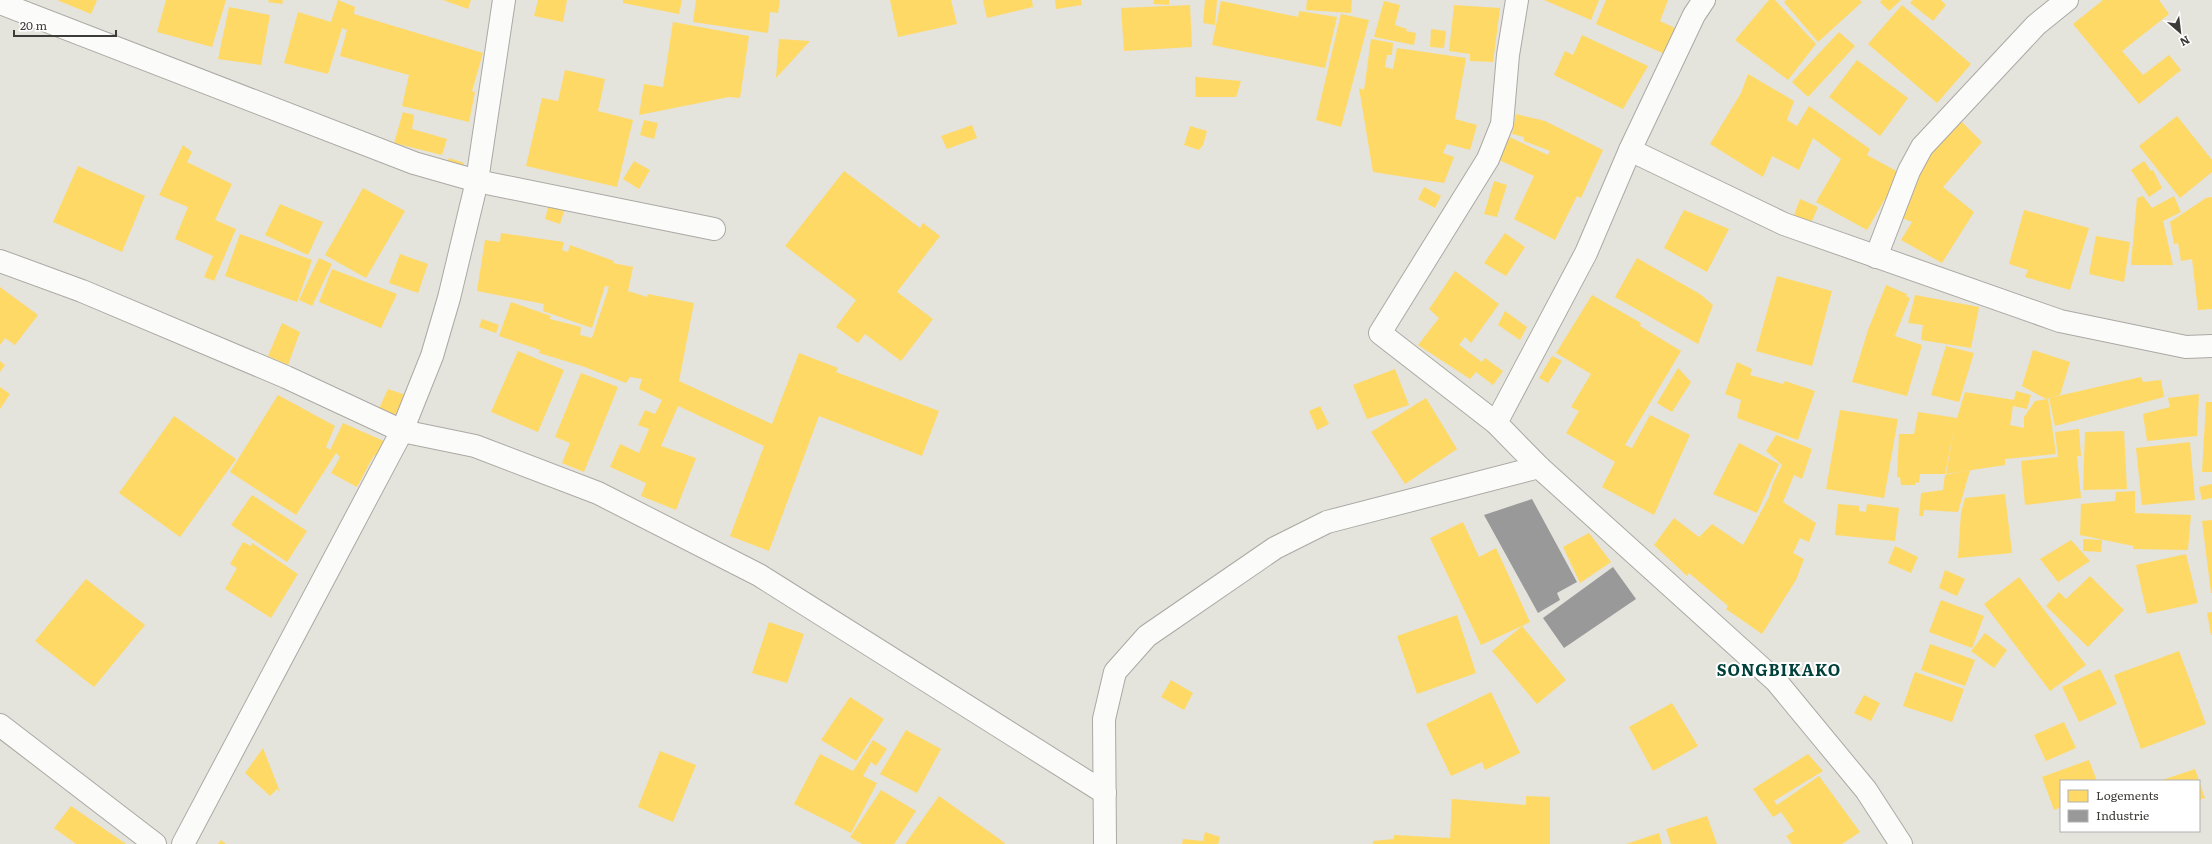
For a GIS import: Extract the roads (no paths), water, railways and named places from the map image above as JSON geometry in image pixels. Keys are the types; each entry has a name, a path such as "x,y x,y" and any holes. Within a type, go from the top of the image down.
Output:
{"street":[{"path":"183,844 402,431 432,356 477,181 504,0"},
{"path":"1517,0 1508,55 1502,124 1488,159 1380,333 1496,423 1539,467 1776,681 1866,790 1901,844"},
{"path":"1496,423 1586,253 1630,150 1694,15 1704,0"},
{"path":"1876,256 1909,171 1922,147 2036,25 2067,0"},
{"path":"0,2 414,163 477,181 714,229"},
{"path":"1630,150 1784,224 2060,321 2186,347 2212,346"},
{"path":"0,261 82,291 286,378 402,431 475,446 598,493 759,575 1105,793"},
{"path":"1105,844 1104,719 1115,672 1146,636 1276,548 1327,522 1539,467"},
{"path":"0,725 155,844"}],"district":[{"name":"SONGBIKAKO","path":"1779,670"}]}
